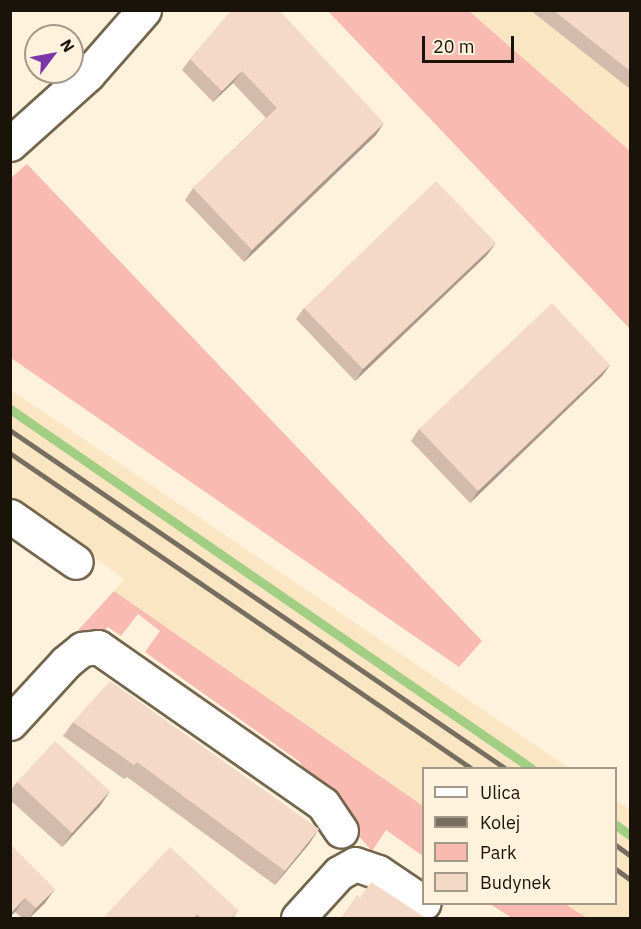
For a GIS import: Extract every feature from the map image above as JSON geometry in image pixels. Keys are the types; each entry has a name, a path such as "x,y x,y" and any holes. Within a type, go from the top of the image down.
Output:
{"street":[{"path":"10,144 88,74 144,10"},
{"path":"10,516 76,562"},
{"path":"10,723 66,662 82,649 98,646 323,804 340,831"},
{"path":"298,918 339,873 355,864 378,872 422,902"},
{"path":"427,905 446,918"}],"shaded area":[{"path":"469,11 630,11 630,151"},
{"path":"11,390 568,767 422,767 422,805 114,591 124,579 11,496"},
{"path":"617,801 630,810 630,918 587,918 567,905 617,905"}],"green space":[{"path":"328,11 469,11 630,151 630,329"},
{"path":"27,164 482,641 459,667 11,358 11,178"},
{"path":"114,591 422,805 422,855 386,830 372,851 310,781 300,762 145,652 160,631 138,614 121,636 108,627 101,635 71,638"},
{"path":"492,905 567,905 587,918 512,918"}],"building":[{"path":"232,10 279,10 384,123 252,250 193,188 277,108 242,71 222,91 190,59"},
{"path":"553,10 630,10 630,71"},
{"path":"436,181 496,243 363,369 304,308"},
{"path":"552,303 610,365 478,491 419,429"},
{"path":"110,681 319,829 285,871 137,762 134,765 73,722"},
{"path":"55,741 110,791 72,833 17,782"},
{"path":"10,844 55,889 36,908 25,898 10,914"},
{"path":"170,847 238,910 231,918 201,918 197,914 193,918 103,918"},
{"path":"371,882 426,918 341,918 357,895 360,898"}],"waterway":[{"path":"10,409 530,767"},
{"path":"617,826 630,835"}],"railway":[{"path":"10,430 504,767"},
{"path":"10,453 470,767"},
{"path":"617,846 630,855"},
{"path":"617,870 630,879"}]}
